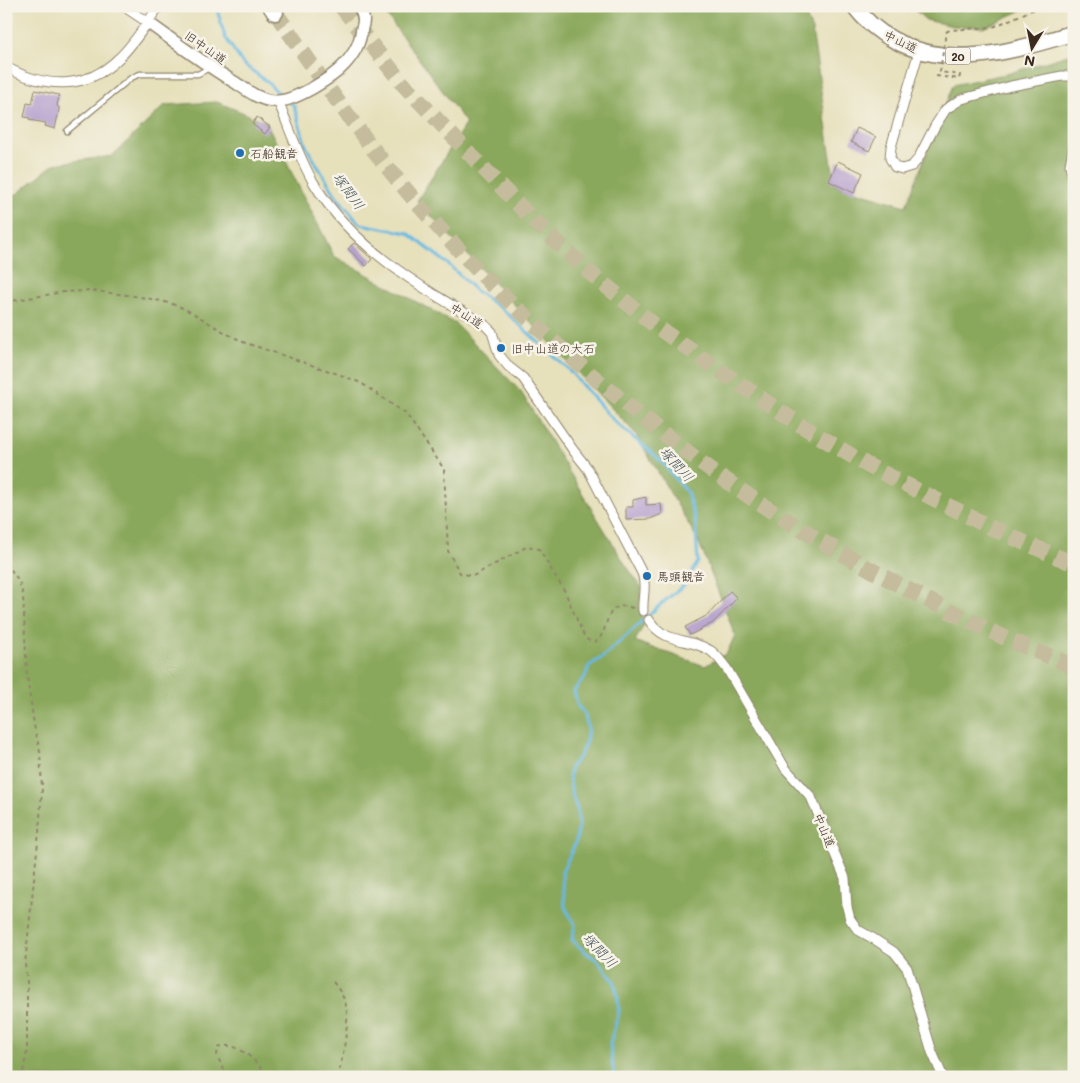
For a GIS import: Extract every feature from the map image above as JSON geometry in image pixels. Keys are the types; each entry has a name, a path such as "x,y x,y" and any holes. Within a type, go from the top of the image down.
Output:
{"highway":[{"name":"中山道","path":"854,6 860,15 883,34 918,51 936,54 980,56 1017,49 1074,33"}],"street":[{"name":"旧中山道","path":"123,6 210,68 254,95 267,100 278,101"},
{"path":"6,67 18,73 47,82 61,84 87,79 110,67 128,50 159,6"},
{"path":"278,101 306,91 339,70 353,55 360,42 363,28 363,17 359,6"},
{"path":"918,51 891,147 890,158 894,167 902,169 912,166 918,159 946,108 962,99 1011,86 1062,76 1074,76"},
{"name":"中山道","path":"278,101 299,156 332,210 376,254 415,282 485,325 492,332 499,355 509,367 523,378 588,469 642,574 645,588 642,604 645,615 660,633 711,651 718,657 732,677 785,768 811,798 845,878 847,907 850,919 858,930 894,952 907,968 923,1025 943,1077"},
{"path":"1074,144 1070,165 1074,182"}],"lane":[{"path":"67,131 131,78 140,74 198,74 210,68"}],"path":[{"path":"936,76 959,80 960,75 940,72 946,32 950,30 993,27 1032,10 1054,6"},
{"path":"6,302 62,292 87,290 149,298 176,305 243,342 341,375 361,384 406,414 444,469 448,551 460,573 473,576 528,546 539,549 565,592 586,638 590,642 596,642 601,636 611,612 616,607 626,606 645,615"},
{"path":"6,564 19,580 23,595 27,675 40,752 42,788 25,964 27,982 27,1051 22,1077"},
{"path":"334,982 340,990 347,1008 347,1024 338,1077"},
{"path":"228,1077 217,1056 218,1048 223,1046 241,1050 257,1063 268,1077"}],"green space":[{"path":"380,6 801,6 812,30 835,185 906,206 953,85 1010,73 1074,53 1074,1077 6,1077 6,196 17,194 54,164 112,156 165,105 217,102 266,122 334,256 456,324 521,392 625,564 642,588 639,606 644,625 635,641 705,666 727,653 735,635 698,540 635,433 417,201 466,123"},
{"path":"910,6 1031,6 985,27 953,26 926,20"}],"building":[{"path":"35,90 59,95 57,106 59,110 55,129 45,126 46,123 29,120 30,118 24,117 27,103 32,104"},
{"path":"257,117 270,127 265,134 252,124"},
{"path":"857,128 876,137 869,151 851,142"},
{"path":"838,161 863,173 854,193 829,181"},
{"path":"354,243 372,259 366,266 348,249"},
{"path":"646,497 646,505 661,504 662,514 650,519 626,520 626,507 633,507 633,500"},
{"path":"730,591 737,598 713,623 690,635 685,627 708,615"}],"waterway":[{"name":"塚間川","path":"216,6 225,37 243,64 265,80 283,97"},
{"name":"塚間川","path":"290,102 294,106 306,146 335,194 356,220 361,224 408,233 448,264 476,291 502,309 568,369 615,422 658,458 687,492 695,520 698,562 684,585 603,657 589,666 585,677 574,691 578,706 585,715 588,729 586,741 580,756 571,766 569,777 579,824 576,841 562,872 565,907 575,925 572,940 598,961 614,981 619,1012 610,1044 614,1077"}],"tunnel":[{"path":"341,6 402,83 530,217 590,273 657,327 799,424 867,465 998,531 1074,564"},
{"path":"275,12 330,91 375,152 410,195 490,282 555,344 589,373 677,444 723,478 770,510 826,544 942,607 1001,636 1074,667"}],"place":[{"name":"石船観音","path":"240,153"},
{"name":"旧中山道の大石","path":"501,348"},
{"name":"馬頭観音","path":"647,576"}]}
